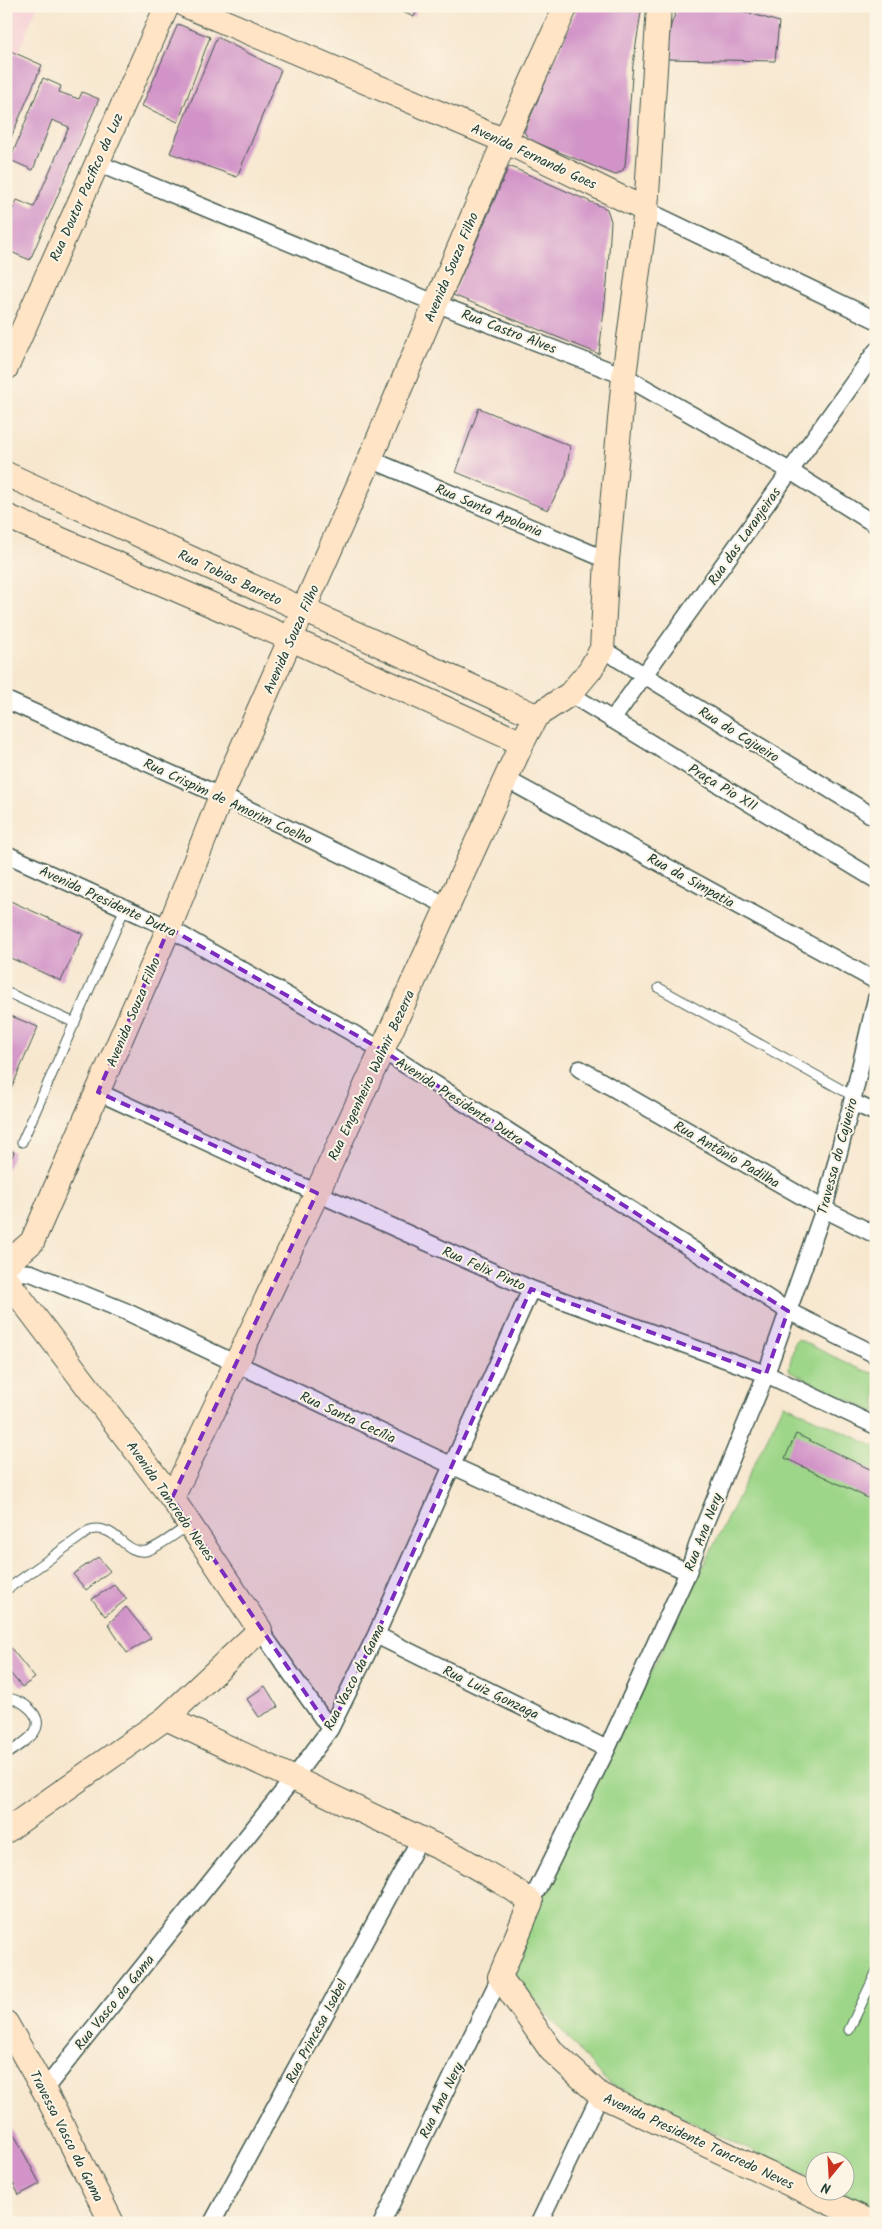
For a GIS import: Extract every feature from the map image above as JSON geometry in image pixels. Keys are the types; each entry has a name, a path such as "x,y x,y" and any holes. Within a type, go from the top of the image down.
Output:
{"main road":[{"name":"Rua Doutor Pacífico da Luz","path":"6,368 167,6"},
{"name":"Avenida Fernando Goes","path":"187,6 505,141 646,210"},
{"name":"Avenida Souza Filho","path":"6,1264 32,1242 169,928 221,796 370,459 435,302 505,141 566,6"},
{"path":"602,649 607,560 624,376 646,210 658,6"},
{"name":"Rua Tobias Barreto","path":"6,474 536,716"},
{"path":"6,516 291,639 522,743"},
{"name":"Rua Engenheiro Walmir Bezerra","path":"172,1498 316,1193 522,743 536,716 570,694 590,670 602,649"},
{"name":"Avenida Tancredo Neves","path":"6,1279 172,1498 260,1630"},
{"path":"6,1831 166,1718 260,1630"},
{"path":"166,1718 458,1856 531,1902 500,1977"},
{"name":"Avenida Presidente Tancredo Neves","path":"500,1977 551,2050 600,2095 874,2223"},
{"name":"Travessa Vasco da Gama","path":"6,2023 44,2090 112,2223"}],"street":[{"name":"Rua Castro Alves","path":"97,163 435,302 624,376 790,471 876,525"},
{"name":"Avenida Fernando Goes","path":"646,210 876,320"},
{"name":"Rua das Laranjeiras","path":"612,720 876,351"},
{"name":"Rua Santa Apolonia","path":"370,459 607,560"},
{"name":"Rua do Cajueiro","path":"602,649 876,818"},
{"name":"Praça Pio XII","path":"570,694 876,880"},
{"name":"Rua Crispim de Amorim Coelho","path":"6,700 221,796 448,906"},
{"name":"Rua da Simpatia","path":"506,779 876,981"},
{"name":"Avenida Presidente Dutra","path":"6,854 169,928 382,1050 788,1311 876,1355"},
{"name":"Travessa do Cajueiro","path":"788,1311 824,1209 876,999"},
{"name":"Rua Antônio Padilha","path":"580,1070 824,1209 876,1235"},
{"name":"Rua Felix Pinto","path":"98,1092 316,1193 531,1289 766,1374 876,1426"},
{"path":"852,1099 876,1113"},
{"name":"Rua Santa Cecília","path":"6,1271 30,1273 125,1311 453,1466 688,1572"},
{"name":"Rua Vasco da Gama","path":"44,2090 293,1779 330,1729 376,1635 531,1289"},
{"name":"Rua Ana Nery","path":"531,1902 607,1749 688,1572 704,1526 766,1374 788,1311"},
{"name":"Avenida Tancredo Neves","path":"260,1630 330,1729"},
{"name":"Rua Luiz Gonzaga","path":"376,1635 607,1749"},
{"name":"Rua Princesa Isabel","path":"212,2223 420,1839"},
{"name":"Rua Ana Nery","path":"382,2223 500,1977"},
{"path":"539,2223 600,2095"}],"lane":[{"path":"22,1142 126,908"},
{"path":"659,988 852,1099"},
{"path":"6,992 75,1023"},
{"path":"6,1590 90,1530 105,1529 136,1550 145,1551 190,1525"},
{"path":"6,1698 15,1699 25,1704 38,1719 33,1735 6,1755"},
{"path":"849,2030 876,1973"}],"highlighted area":[{"path":"169,928 382,1050 788,1311 766,1374 531,1289 376,1635 330,1729 172,1498 317,1193 98,1092"}],"shaded area":[{"path":"6,6 37,6 18,54 6,49"}],"green space":[{"path":"798,1339 859,1369 876,1374 876,1413 790,1371 795,1341"},
{"path":"784,1404 876,1447 876,2209 854,2199 854,2152 804,2152 804,2175 607,2082 505,1966"}],"building":[{"path":"389,6 419,6 414,17"},
{"path":"578,6 642,6 633,64 625,166 623,170 615,175 530,140 524,132"},
{"path":"678,6 726,6 779,22 775,61 666,59 671,25"},
{"path":"178,24 210,37 178,122 142,106"},
{"path":"217,37 281,70 237,177 170,153"},
{"path":"6,49 42,65 6,149 6,82 11,72 6,70"},
{"path":"43,78 61,86 59,92 79,99 82,92 99,99 30,260 6,250 6,223 17,200 34,207 69,127 52,120 33,170 10,160"},
{"path":"509,166 607,209 611,221 607,284 599,354 453,295"},
{"path":"479,408 570,446 566,476 548,510 456,472"},
{"path":"6,899 83,934 61,981 6,956"},
{"path":"6,1014 38,1027 6,1101"},
{"path":"6,1148 14,1152 6,1171"},
{"path":"796,1434 876,1472 876,1493 872,1500 785,1458"},
{"path":"98,1557 110,1571 86,1590 73,1574"},
{"path":"114,1585 127,1599 105,1616 92,1599"},
{"path":"126,1607 151,1638 127,1653 108,1624"},
{"path":"6,1642 35,1678 22,1687 6,1668"},
{"path":"265,1686 278,1707 259,1717 247,1699"},
{"path":"6,2119 40,2184 19,2195 8,2174 6,2175"}]}
